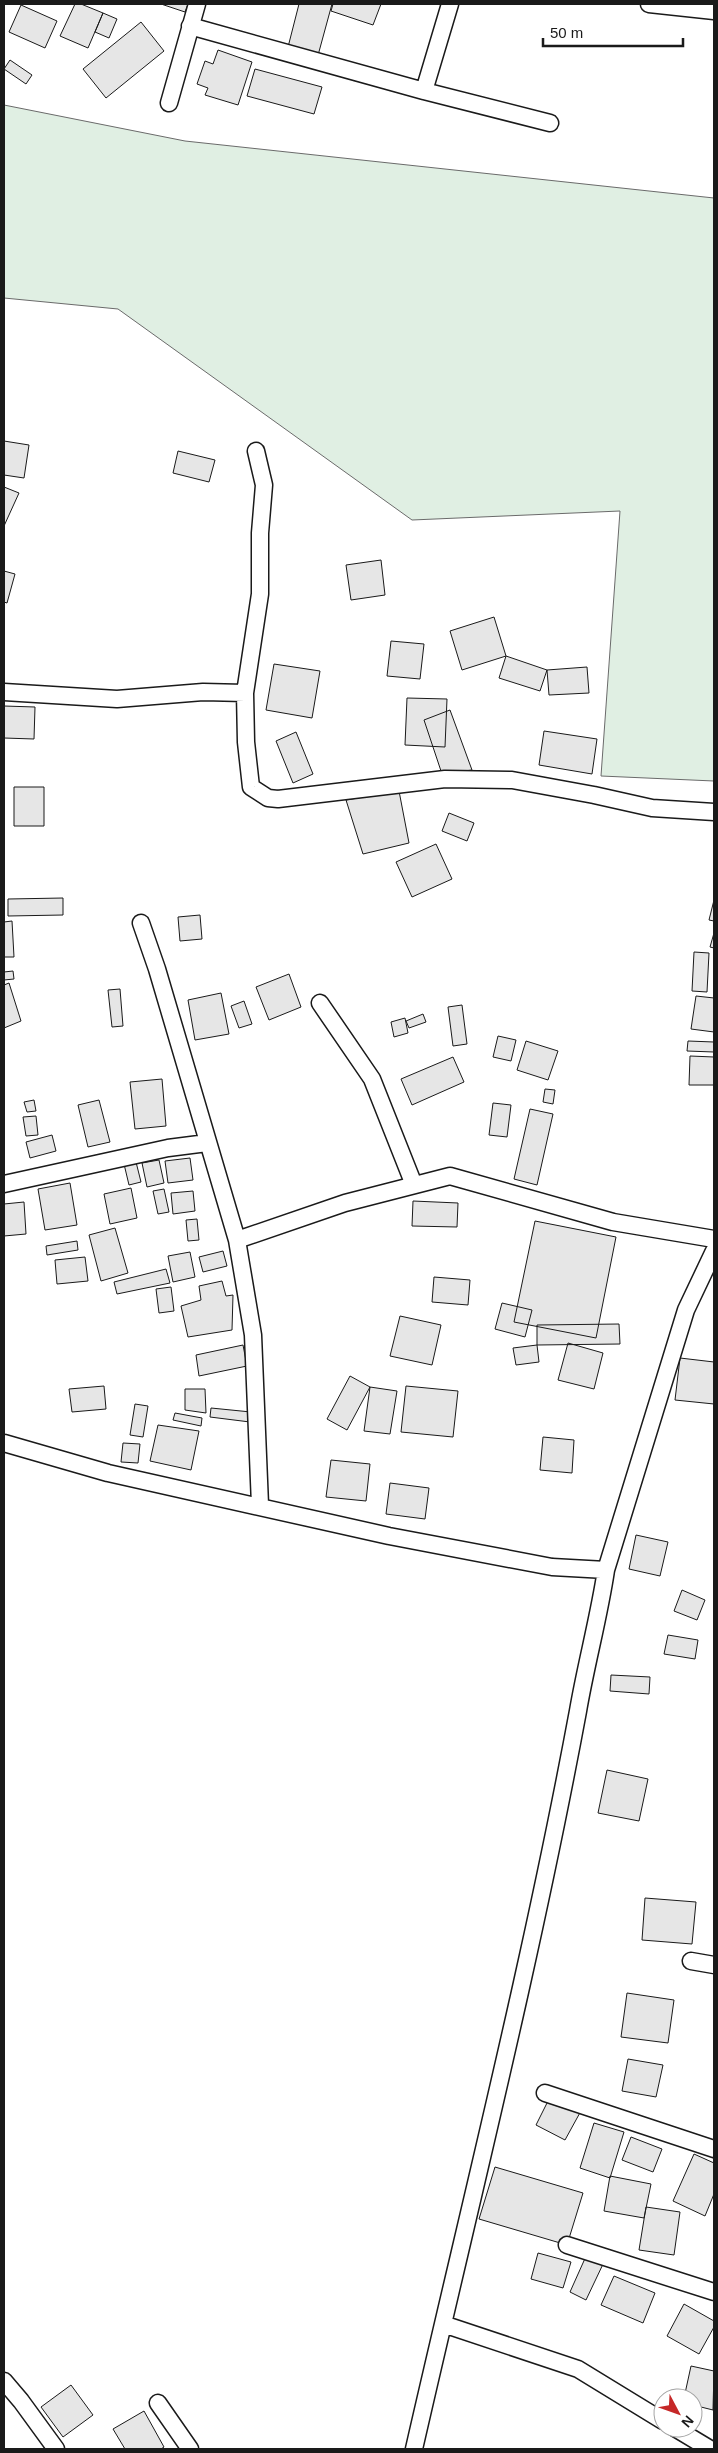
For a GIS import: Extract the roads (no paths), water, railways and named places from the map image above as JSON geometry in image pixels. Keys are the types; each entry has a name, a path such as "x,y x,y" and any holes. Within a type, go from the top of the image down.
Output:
{"street":[{"path":"168,102 197,4"},
{"path":"424,91 450,4"},
{"path":"649,4 711,8"},
{"path":"190,26 424,91 550,123"},
{"path":"256,451 264,485 260,533 260,594 245,693 246,742 251,787 268,798 278,799 445,779 512,780 594,794 652,808 714,812"},
{"path":"4,692 117,699 202,692 245,693"},
{"path":"141,923 157,969 237,1240 252,1335 260,1505"},
{"path":"320,1003 372,1079 414,1186"},
{"path":"4,1184 168,1148 207,1143"},
{"path":"237,1240 345,1203 450,1176 614,1222 714,1239"},
{"path":"414,2449 554,1840 589,1648 600,1610 606,1570 686,1310 714,1251"},
{"path":"4,1443 108,1472 428,1544 552,1566 606,1570"},
{"path":"691,1961 714,1965"},
{"path":"545,2092 714,2150"},
{"path":"567,2245 714,2292"},
{"path":"443,2324 578,2369 653,2415"},
{"path":"4,2381 56,2449"},
{"path":"158,2403 190,2449"},
{"path":"692,2438 710,2449"}]}
